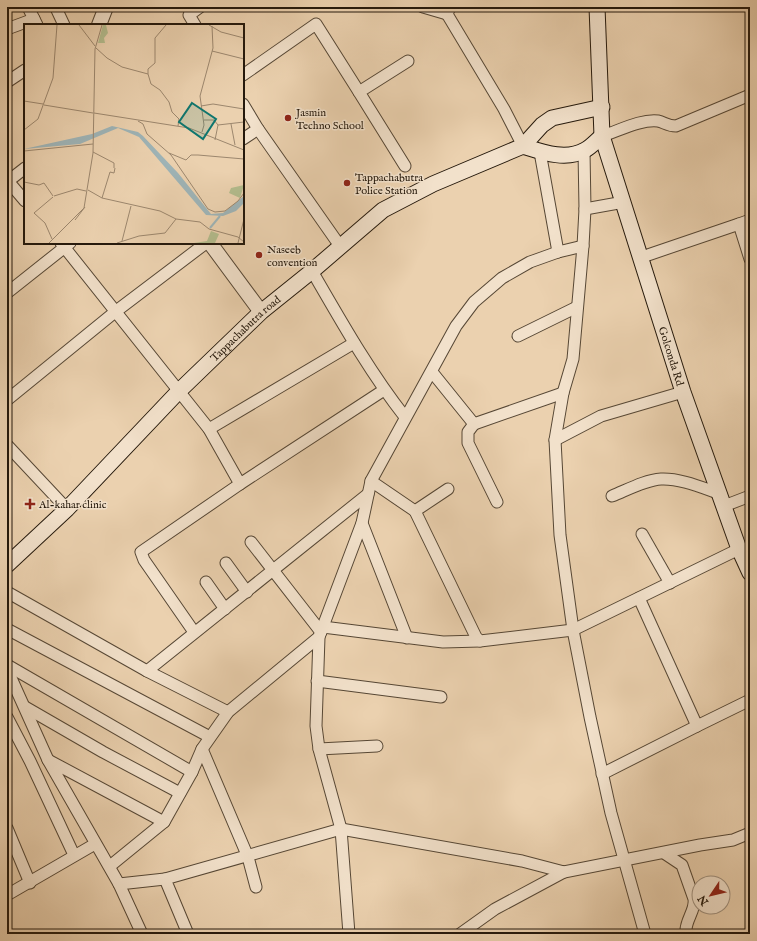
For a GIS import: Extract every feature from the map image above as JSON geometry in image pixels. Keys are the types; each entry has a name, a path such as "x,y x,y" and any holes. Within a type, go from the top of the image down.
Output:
{"main road":[{"name":"Golconda Rd","path":"597,7 602,136 642,257 683,392 746,561"},
{"name":"Tappachabutra road","path":"8,562 67,509 178,392 261,312 312,271 383,210 433,184 523,146 542,125 552,118 602,107"},
{"path":"523,146 540,152 562,156 584,150 602,136"}],"street":[{"path":"28,7 35,22"},
{"path":"99,24 106,7"},
{"path":"194,24 186,11 200,7"},
{"path":"423,7 449,11 523,146"},
{"path":"56,8 64,24"},
{"path":"244,74 316,24 405,166"},
{"path":"7,30 24,25"},
{"path":"359,92 408,61"},
{"path":"7,82 24,71"},
{"path":"602,136 650,122 659,121 667,126 676,126 750,95"},
{"path":"244,106 258,129 340,246"},
{"path":"244,138 258,129"},
{"path":"584,150 585,209 573,359 563,393 555,440 560,535 573,630 602,774 624,861 645,934"},
{"path":"540,152 558,252"},
{"path":"24,169 8,182 24,200"},
{"path":"585,209 624,202"},
{"path":"642,257 745,222 750,259"},
{"path":"7,293 65,244 178,392 209,429 240,484"},
{"path":"7,400 116,312 205,244"},
{"path":"211,244 261,312"},
{"path":"349,934 341,829 319,749 316,726 317,681 321,632 362,523 371,481 456,326 474,302 502,278 530,262 558,252 583,246"},
{"path":"312,271 354,343 384,390 405,417"},
{"path":"518,336 578,307"},
{"path":"209,429 354,343"},
{"path":"432,372 474,424"},
{"path":"194,632 144,560 141,552 240,484 384,390"},
{"path":"555,440 601,416 683,392"},
{"path":"497,502 468,444 468,432 474,424 563,393"},
{"path":"7,445 67,509"},
{"path":"612,496 651,481 672,479 723,500 750,496"},
{"path":"371,481 415,511 476,637 480,641"},
{"path":"415,511 448,489"},
{"path":"147,671 194,632 274,571 368,494"},
{"path":"362,523 407,638"},
{"path":"642,534 670,583"},
{"path":"251,542 321,632"},
{"path":"110,866 164,822 192,772 202,749 228,712 321,632 443,642 480,641 573,630 670,583 746,561"},
{"path":"226,563 247,592"},
{"path":"206,582 224,609"},
{"path":"7,592 147,671 228,712"},
{"path":"638,598 697,726"},
{"path":"7,629 210,737"},
{"path":"7,664 192,772"},
{"path":"7,669 48,760 95,844 110,866 142,934"},
{"path":"317,681 441,697"},
{"path":"602,774 748,700"},
{"path":"25,707 180,793"},
{"path":"7,717 30,761 74,855"},
{"path":"319,749 377,746"},
{"path":"202,749 248,857 256,887"},
{"path":"48,760 164,822"},
{"path":"7,828 30,883"},
{"path":"119,884 165,879 248,857 341,829 522,861 564,872"},
{"path":"460,934 495,909 564,872 733,840 750,833"},
{"path":"7,895 95,844"},
{"path":"664,853 682,865 694,899 695,904 685,929 686,934"},
{"path":"165,879 188,934"}],"place":[{"name":"Jasmin Techno School","path":"288,118"},
{"name":"Tappachabutra Police Station","path":"347,183"},
{"name":"Naseeb convention","path":"259,255"},
{"name":"Al-kahar clinic","path":"30,504"}]}
